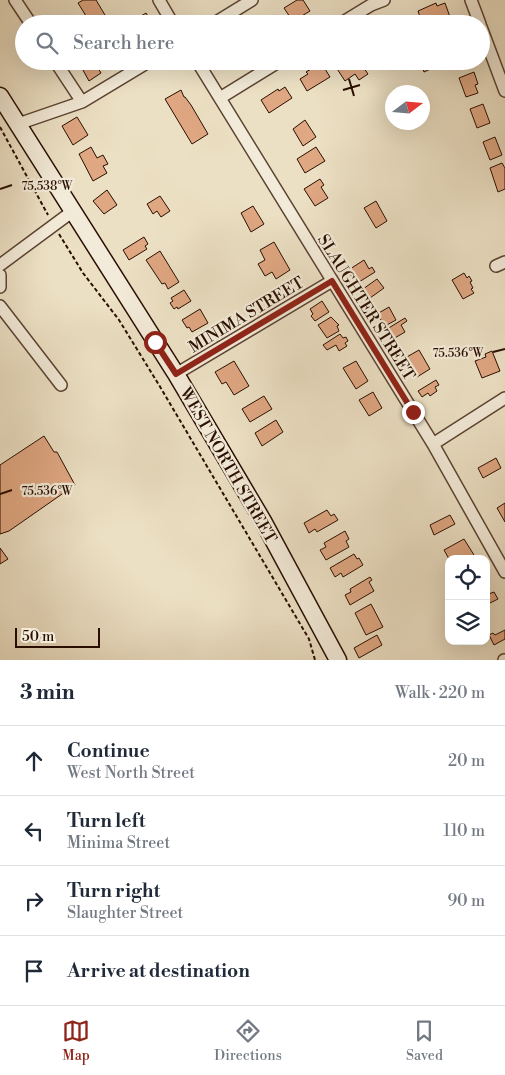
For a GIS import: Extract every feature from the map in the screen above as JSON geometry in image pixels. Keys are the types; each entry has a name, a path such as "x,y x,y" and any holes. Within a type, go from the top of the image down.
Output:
{"main road":[{"name":"WEST NORTH STREET","path":"0,96 176,374 263,521 338,660"}],"street":[{"path":"16,0 25,15"},
{"path":"159,0 168,15"},
{"path":"228,15 252,0"},
{"path":"355,15 384,0"},
{"path":"471,0 477,15"},
{"path":"490,51 505,90"},
{"path":"61,70 82,102"},
{"path":"18,124 82,102 135,70"},
{"name":"SLAUGHTER STREET","path":"203,70 433,444 505,572"},
{"path":"220,98 265,70"},
{"path":"0,265 73,211"},
{"path":"0,275 0,287"},
{"name":"MINIMA STREET","path":"176,374 332,281"},
{"path":"0,306 61,386"},
{"path":"433,444 505,398"}],"path":[{"path":"0,127 53,225 83,273 119,320 159,385 309,639 315,660"}],"building":[{"path":"83,0 96,0 105,15 85,15 78,3"},
{"path":"297,0 303,0 310,11 303,15 289,15 284,8"},
{"path":"436,3 437,6 445,3 449,15 419,15 418,11"},
{"path":"83,70 99,70 101,73 89,81"},
{"path":"309,70 326,70 330,77 307,91 300,79 308,74 306,72"},
{"path":"338,70 365,70 368,74 359,80 355,74 345,81"},
{"path":"474,72 478,84 475,85 478,93 466,97 459,78"},
{"path":"285,87 292,98 269,113 261,100 278,89 279,91"},
{"path":"181,90 208,134 192,144 165,99"},
{"path":"483,104 490,123 477,128 470,109"},
{"path":"77,117 88,135 73,145 62,126"},
{"path":"305,120 316,137 303,146 293,129"},
{"path":"495,137 502,155 490,160 483,142"},
{"path":"91,147 97,158 103,155 108,164 103,166 107,173 93,181 79,154"},
{"path":"316,147 325,161 305,173 297,159"},
{"path":"502,163 505,168 505,189 498,192 490,168"},
{"path":"320,179 324,185 321,187 328,198 315,206 304,189"},
{"path":"107,190 117,205 104,214 93,201"},
{"path":"160,196 170,211 161,217 157,211 153,214 147,204"},
{"path":"376,201 387,221 376,228 364,208"},
{"path":"253,206 264,224 251,232 241,213"},
{"path":"144,237 148,244 145,246 147,249 129,260 123,250"},
{"path":"274,242 290,270 276,279 272,272 265,276 258,264 265,260 260,250"},
{"path":"160,251 179,282 168,289 165,283 162,284 146,260"},
{"path":"364,260 369,269 372,267 375,272 359,282 350,274 353,272 350,269"},
{"path":"464,273 472,281 470,282 473,288 471,289 474,293 463,299 452,280"},
{"path":"377,279 384,288 370,298 363,289"},
{"path":"184,290 191,301 178,309 177,307 174,309 170,303 173,301 171,298"},
{"path":"322,301 329,312 315,321 311,316 313,314 310,309"},
{"path":"389,307 396,320 385,326 377,314"},
{"path":"200,309 208,323 192,332 182,320"},
{"path":"331,317 339,325 337,326 339,331 327,338 318,325"},
{"path":"405,318 407,321 401,325 405,332 393,339 387,329"},
{"path":"340,334 343,338 346,337 348,341 345,343 347,346 339,351 336,345 327,350 323,345"},
{"path":"419,350 430,369 417,377 405,358"},
{"path":"492,351 500,371 482,378 475,361 486,357 485,354"},
{"path":"234,361 249,386 234,395 226,382 222,384 215,372"},
{"path":"356,361 368,381 356,389 343,368"},
{"path":"436,380 439,385 435,387 437,391 430,396 428,393 422,397 418,391"},
{"path":"373,392 382,408 369,416 359,400"},
{"path":"264,396 272,409 250,422 242,409"},
{"path":"276,420 283,432 262,446 255,433"},
{"path":"44,436 54,452 57,452 75,485 9,531 0,534 0,465"},
{"path":"496,458 501,468 483,478 478,468"},
{"path":"505,503 505,522 497,508"},
{"path":"327,510 331,516 334,514 338,520 317,532 315,529 309,533 304,523"},
{"path":"450,515 455,524 434,535 430,525"},
{"path":"345,531 349,539 346,541 349,547 326,560 320,550 326,547 324,543"},
{"path":"464,539 474,555 447,555 444,550"},
{"path":"0,548 8,559 0,564"},
{"path":"354,554 363,565 343,577 341,573 335,577 330,568"},
{"path":"370,577 372,580 369,582 374,591 350,605 345,595 351,592 350,589"},
{"path":"494,592 498,599 490,603 490,594"},
{"path":"371,604 383,627 366,635 355,613"},
{"path":"505,630 505,639 494,645 490,634 493,633 495,635"},
{"path":"377,635 382,645 359,658 354,648"}],"route":[{"path":"155,342 176,374 332,281 413,412"}]}
